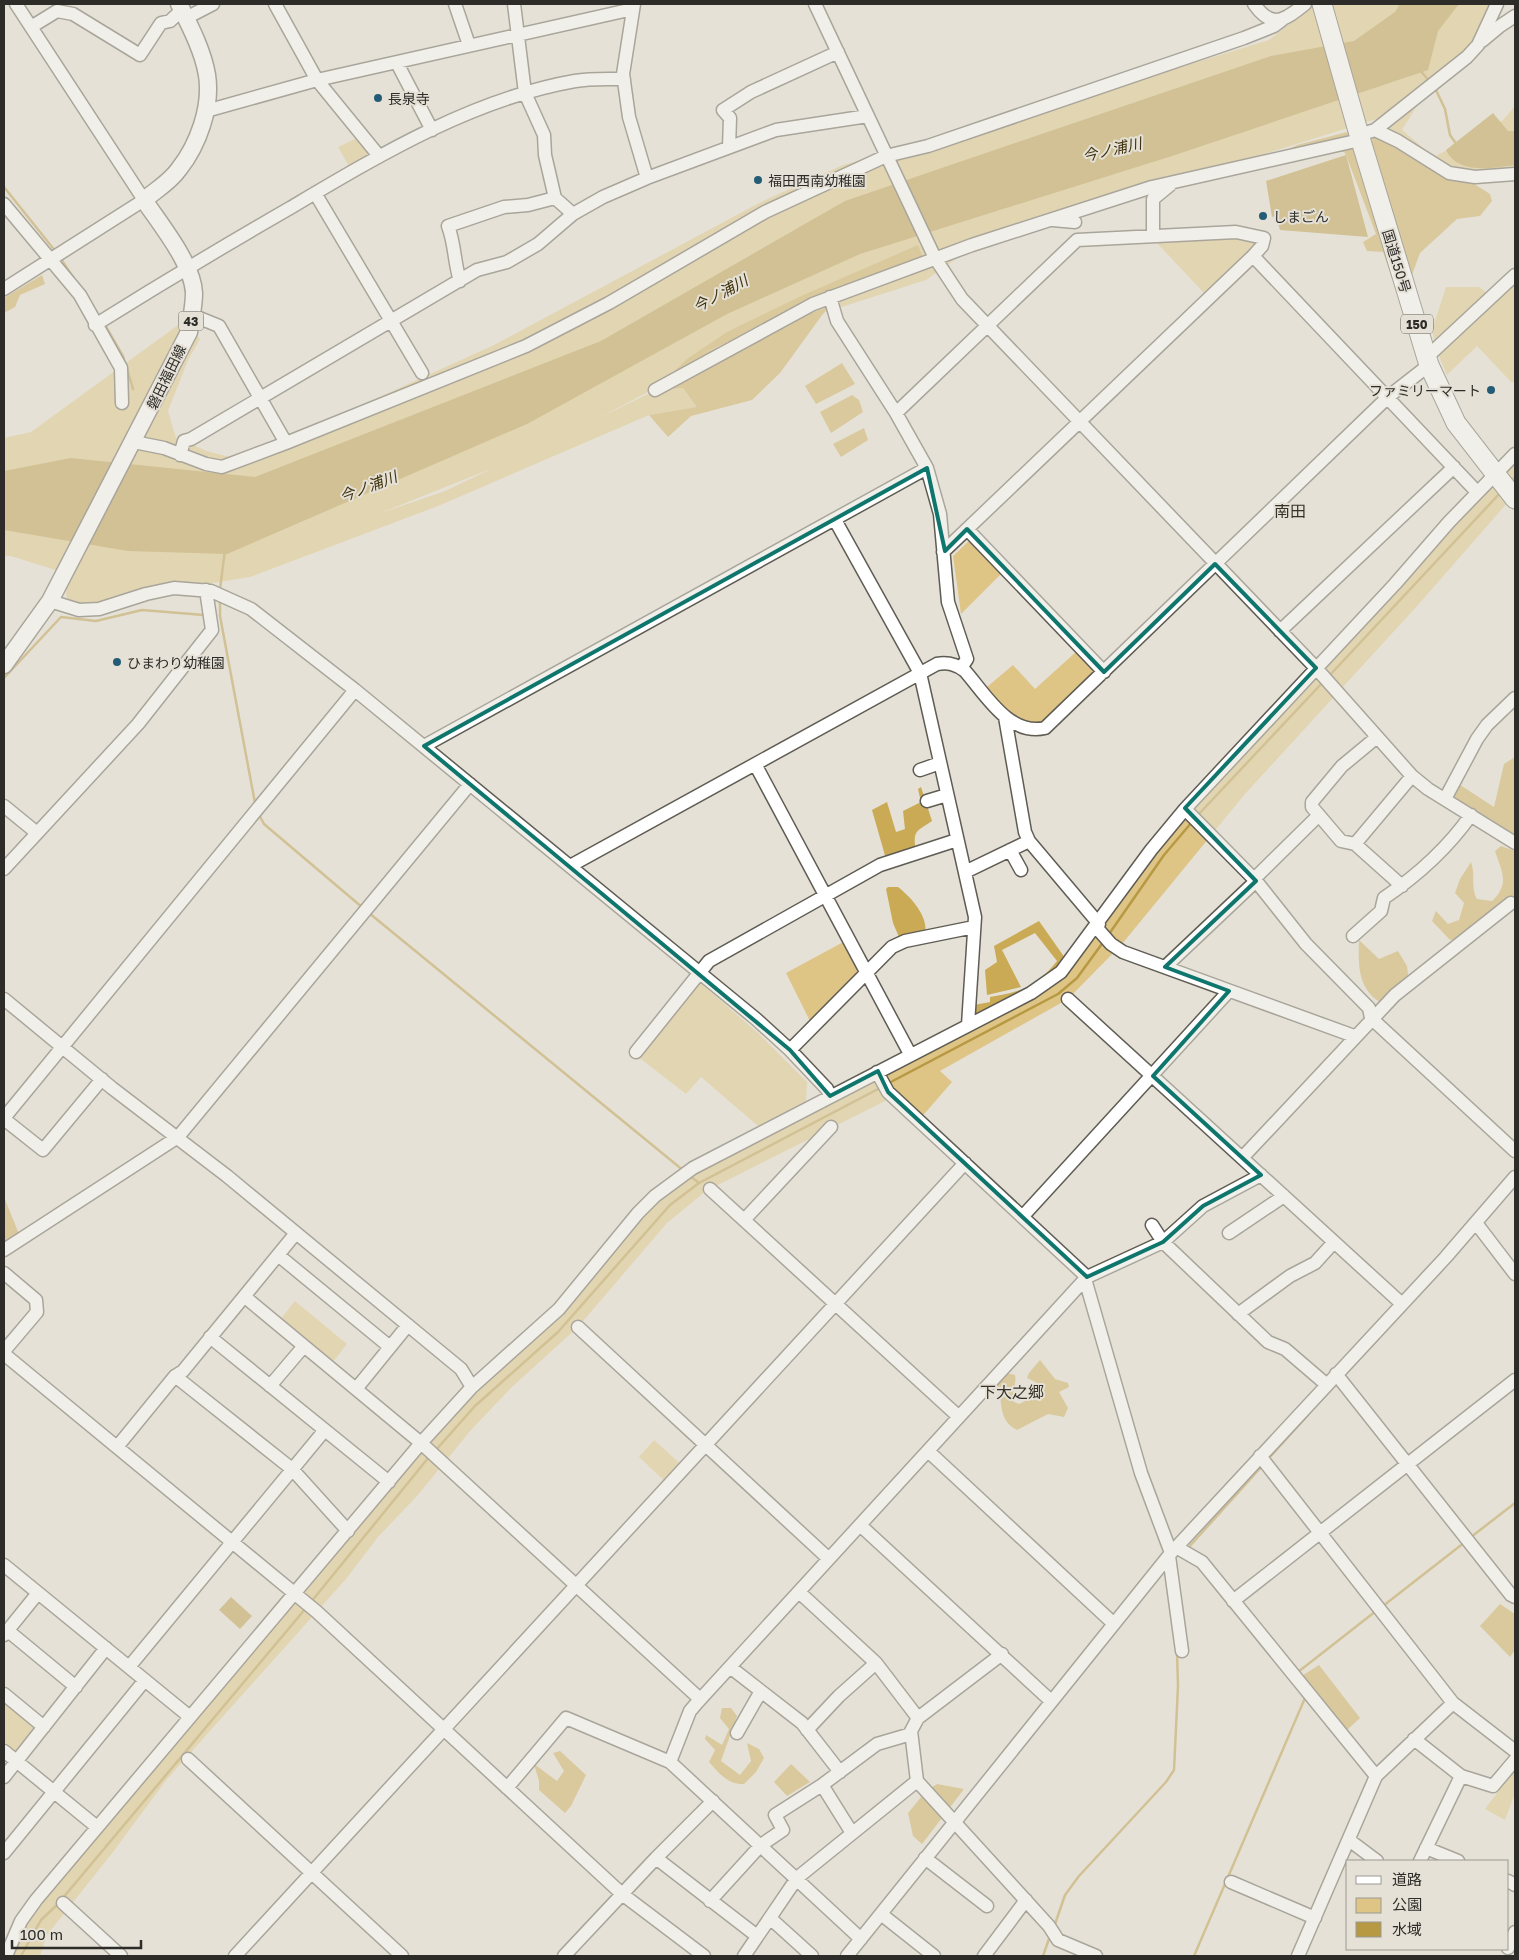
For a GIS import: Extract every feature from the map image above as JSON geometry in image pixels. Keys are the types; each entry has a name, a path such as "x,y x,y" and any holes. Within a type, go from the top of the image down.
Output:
{"highway":[{"name":"国道150号","path":"1316,4 1363,134 1428,361 1456,423 1515,499"}],"main road":[{"path":"144,200 179,169 189,153 206,111 208,76 204,61 182,11"},
{"name":"磐田福田線","path":"4,665 50,601 74,550 134,442 188,332 194,291 186,268 144,200"}],"street":[{"path":"4,289 144,200 16,4"},
{"path":"31,27 56,11 74,14 140,55 161,23 170,21 182,11 213,4"},
{"path":"275,4 317,80 379,156"},
{"path":"455,4 469,46"},
{"path":"514,4 516,34 525,93 544,135 544,155 555,198 573,214"},
{"path":"815,4 936,259 962,299 1316,668 1412,776 1515,843"},
{"path":"1254,4 1260,13 1270,20 1282,20"},
{"path":"134,442 164,448 206,464 222,467 526,346 609,304 765,212 887,158 928,146 1244,38 1274,26 1282,20 1316,4"},
{"path":"1478,45 1497,4"},
{"path":"206,111 317,80 516,34 572,24 633,6 624,79 629,117 647,178"},
{"path":"654,390 813,304 972,245 1049,219 1174,182 1363,134 1442,79 1500,26 1515,16"},
{"path":"729,147 730,118 723,110 750,92 838,52"},
{"path":"397,63 432,130"},
{"path":"95,325 186,268 379,156 466,114 525,93 576,81 624,79"},
{"path":"180,455 184,441 191,439 477,270 507,262 538,244 573,214 603,197 647,178 776,130 868,116"},
{"path":"1363,134 1398,141 1449,173 1475,177 1515,174"},
{"path":"1153,236 1153,200 1174,182"},
{"path":"315,193 422,373"},
{"path":"460,280 453,258 454,243 448,226 504,207 528,205 555,198"},
{"path":"4,204 80,295 95,325 121,368 122,403"},
{"path":"1049,219 1075,222"},
{"path":"896,413 1077,240 1236,232 1264,238 1262,246 1253,256 943,552"},
{"path":"1253,256 1477,492"},
{"path":"570,866 937,664 945,662 960,668 1014,724 1026,729 1045,728 1388,397 1428,361 1515,275"},
{"path":"830,297 837,321 896,413 927,468 940,514 948,602 967,659 960,668"},
{"path":"192,315 219,326 286,443"},
{"path":"6,1948 21,1921 36,1900 389,1482 472,1387 552,1316 638,1213 669,1185 693,1168 830,1096 879,1074 910,1054 1031,993 1061,972 1098,925 1151,850 1477,492 1515,454"},
{"path":"1280,631 1454,467"},
{"path":"424,746 927,468"},
{"path":"835,520 920,673 975,917 968,1025"},
{"path":"967,529 1104,672"},
{"path":"50,601 79,610 99,609 146,594 174,588 206,590 224,595 251,609 355,690 700,972 790,1050 826,1089 830,1096"},
{"path":"4,869 138,724 212,630 206,590"},
{"path":"102,1079 43,1150 4,1117 355,690"},
{"path":"1445,799 1486,725 1515,698"},
{"path":"1006,716 1025,832 1029,841 1098,925 1111,944 1123,952 1354,1036"},
{"path":"1377,737 1342,766 1312,802 1312,807 1341,841 1355,844 1402,886"},
{"path":"920,770 940,763"},
{"path":"755,764 910,1054"},
{"path":"1355,844 1412,776"},
{"path":"4,1250 178,1137 470,784"},
{"path":"927,801 947,795"},
{"path":"4,806 37,833"},
{"path":"1187,811 1255,880 1306,944 1369,1008 1371,1018 1515,1151"},
{"path":"1164,967 1255,880 1319,815"},
{"path":"1353,936 1381,911 1384,898 1402,886 1452,841 1471,815"},
{"path":"636,1052 709,960 880,865 957,840"},
{"path":"965,872 1009,845 1029,841"},
{"path":"1009,845 1021,870"},
{"path":"1242,1158 1354,1036 1395,995 1514,901"},
{"path":"790,1050 883,955 905,941 974,927"},
{"path":"1023,1216 1229,991"},
{"path":"4,999 102,1079 178,1137 408,1325 461,1369 472,1387"},
{"path":"1068,999 1402,1304"},
{"path":"879,1074 888,1092 1023,1216 1086,1278 1142,1473 1172,1552 1182,1651"},
{"path":"744,1220 831,1127"},
{"path":"235,1956 965,1163"},
{"path":"670,1762 690,1711 700,1699 1086,1278 1163,1242 1203,1206 1260,1175"},
{"path":"847,1956 1172,1552 1402,1304 1515,1177"},
{"path":"710,1189 959,1417"},
{"path":"1229,1233 1284,1196"},
{"path":"1476,1223 1515,1274"},
{"path":"1152,1225 1163,1242 1268,1342 1285,1349 1327,1385"},
{"path":"118,1447 175,1376 183,1371 296,1234"},
{"path":"1238,1314 1290,1276 1315,1262 1334,1242"},
{"path":"278,1256 390,1347"},
{"path":"4,1274 36,1300 37,1312 4,1352 317,1612 622,1894 704,1956"},
{"path":"245,1297 439,1459 700,1699"},
{"path":"356,1389 408,1325"},
{"path":"578,1327 830,1559"},
{"path":"210,1337 389,1482"},
{"path":"270,1386 304,1346"},
{"path":"1336,1374 1470,1544 1511,1595 1515,1597"},
{"path":"175,1376 292,1469 348,1531"},
{"path":"1233,1601 1515,1380"},
{"path":"129,1667 324,1431"},
{"path":"928,1451 1114,1624"},
{"path":"1260,1456 1453,1703 1515,1751"},
{"path":"860,1525 1051,1701"},
{"path":"1172,1552 1202,1562 1376,1776"},
{"path":"4,1565 190,1717"},
{"path":"799,1592 876,1663 918,1718"},
{"path":"38,1593 6,1633 76,1687"},
{"path":"4,1777 106,1648"},
{"path":"1002,1654 918,1718 911,1734 917,1781 1026,1900 1049,1926 1058,1940 1096,1956"},
{"path":"807,1730 839,1696 876,1663"},
{"path":"730,1667 807,1730 840,1772"},
{"path":"4,1853 145,1680"},
{"path":"737,1733 761,1691"},
{"path":"4,1694 44,1727"},
{"path":"1298,1956 1376,1776 1453,1703"},
{"path":"507,1788 566,1718 670,1762 861,1939"},
{"path":"710,1901 761,1845 783,1830 775,1815 822,1785 877,1744 911,1734"},
{"path":"1414,1739 1461,1776 1493,1786 1515,1760"},
{"path":"4,1751 97,1827"},
{"path":"188,1759 402,1956"},
{"path":"1420,1860 1461,1776"},
{"path":"744,1956 797,1878 917,1781"},
{"path":"822,1785 852,1834"},
{"path":"564,1956 656,1858 713,1801"},
{"path":"1349,1840 1376,1860"},
{"path":"1426,1848 1456,1860"},
{"path":"656,1858 758,1936"},
{"path":"926,1858 987,1906"},
{"path":"1231,1882 1315,1918"},
{"path":"984,1956 1026,1900"},
{"path":"63,1903 121,1956"},
{"path":"881,1914 934,1956"},
{"path":"770,1918 812,1956"}],"highlighted area":[{"path":"927,468 945,551 967,529 1104,672 1215,564 1316,668 1185,808 1256,881 1165,967 1229,991 1153,1076 1261,1175 1203,1206 1163,1242 1087,1277 888,1092 878,1071 830,1096 790,1050 424,746"}],"green space":[{"path":"1315,4 1495,4 1478,45 1383,117 979,243 926,280 757,334 599,418 658,389 683,388 698,407 649,415 438,506 250,577 212,583 197,590 69,607 66,594 68,574 11,556 4,556 4,438 31,432 185,320 200,339 188,360 168,411 176,438 207,451 241,460 494,345 763,201 843,165 998,123 1269,40","holes":["489,470 445,491 378,514"]},
{"path":"1426,91 1402,130 1434,157 1503,120 1515,106 1515,171 1494,173 1448,169 1385,131 1384,126"},
{"path":"363,135 379,156 351,170 338,147"},
{"path":"1223,233 1263,241 1204,293 1156,242"},
{"path":"1515,282 1515,380 1512,383 1477,346 1447,375 1438,354"},
{"path":"1446,287 1479,287 1487,293 1435,343 1432,330"},
{"path":"1515,454 1515,494 1418,605 1245,794 1122,944 1068,999 940,1071 952,1082 919,1120 893,1097 706,1191 667,1223 578,1327 512,1387 471,1430 417,1496 378,1537 346,1579 167,1779 113,1852 47,1935 40,1956 8,1956 19,1926 469,1390 554,1319 662,1191 1064,969 1172,830"},
{"path":"970,540 1001,574 961,614 953,556"},
{"path":"1077,651 1101,674 1045,728 1008,716 987,687 1013,665 1035,689"},
{"path":"847,940 867,973 811,1023 786,973"},
{"path":"698,981 758,1033 807,1082 806,1101 758,1126 701,1077 686,1094 637,1056"},
{"path":"295,1301 347,1344 332,1363 279,1321"},
{"path":"654,1440 685,1468 669,1485 639,1457"},
{"path":"4,1699 42,1730 17,1761 4,1751"},
{"path":"1515,1769 1515,1793 1505,1820 1485,1809"}],"shaded area":[{"path":"1351,131 1408,324 1383,252 1367,251 1363,242 1376,234 1344,152 1309,151 1268,160 1297,145"},
{"path":"1375,135 1457,182 1471,182 1490,194 1492,201 1480,216 1457,219 1420,253 1412,275 1370,144"},
{"path":"918,245 923,258 700,354 828,307 780,373 752,400 691,416 668,437 649,415 697,407 683,388 655,390 687,359 727,332 799,297"},
{"path":"42,275 45,284 20,295 15,307 4,313 4,298"},
{"path":"842,363 855,384 816,404 805,386"},
{"path":"852,395 859,400 863,412 831,433 820,412"},
{"path":"864,428 868,440 841,457 833,444"},
{"path":"1515,757 1515,843 1445,799 1454,781 1494,807 1504,764"},
{"path":"921,787 932,821 915,835 916,850 886,859 872,810 887,802 896,832 905,829 903,811 921,802 918,789"},
{"path":"1501,846 1515,851 1515,893 1511,903 1464,939 1450,940 1432,921 1436,911 1448,924 1459,920 1464,903 1455,893 1460,879 1471,862 1474,890 1477,899 1492,901 1498,895 1503,878 1495,851"},
{"path":"888,887 898,887 918,908 926,928 925,934 899,937 893,923 886,889"},
{"path":"1039,921 1065,958 1048,976 974,1017 974,1005 990,1002 990,997 1014,992 1029,986 1044,975 1057,961 1035,933 1002,950 1021,987 987,995 985,970 997,962 994,946"},
{"path":"1359,940 1379,959 1398,951 1407,966 1409,983 1385,1005 1376,1000 1365,986 1360,969"},
{"path":"4,1197 19,1234 4,1250"},
{"path":"1040,1360 1055,1379 1068,1383 1069,1387 1059,1392 1068,1408 1064,1417 1048,1414 1017,1430 1010,1425 1003,1414 995,1378 1001,1372 1015,1375 1013,1398 1014,1402 1019,1404 1029,1398 1035,1391 1037,1383 1027,1378"},
{"path":"1500,1604 1515,1614 1515,1650 1510,1657 1480,1626"},
{"path":"1319,1665 1360,1718 1346,1731 1297,1679"},
{"path":"722,1708 731,1708 737,1716 721,1761 740,1775 751,1761 747,1743 759,1749 764,1758 756,1772 744,1784 733,1783 720,1774 709,1762 715,1750 705,1739 706,1735 722,1745 729,1729 720,1718"},
{"path":"560,1751 586,1775 571,1806 565,1813 539,1790 539,1781 534,1764 557,1781 564,1771 553,1753"},
{"path":"791,1764 810,1782 787,1796 774,1782"},
{"path":"937,1784 964,1789 922,1844 913,1836 908,1813 926,1791"}],"water":[{"name":"今ノ浦川","path":"1400,4 1459,4 1438,31 1428,70 1172,156 860,254 727,314 527,424 227,554 128,551 4,530 4,471 71,458 255,477 601,341 845,201 1271,56 1354,41 1395,12"},
{"path":"1493,113 1508,131 1515,131 1515,165 1487,168 1467,167 1452,158 1446,150"},
{"path":"1346,155 1368,237 1280,230 1276,216 1272,217 1266,181"},
{"path":"231,1597 252,1616 240,1629 219,1610"}],"waterway":[{"path":"1419,69 1430,82"},
{"path":"1435,88 1445,109 1450,135 1457,145"},
{"path":"4,187 56,252"},
{"path":"61,259 73,277"},
{"path":"104,323 123,356 133,389"},
{"path":"1510,483 1515,477"},
{"path":"1329,676 1501,492"},
{"path":"220,589 225,550"},
{"path":"220,600 220,616 255,803"},
{"path":"4,678 61,617 96,621 142,610 204,615"},
{"path":"1197,816 1323,682"},
{"path":"258,813 264,824 363,908"},
{"path":"1109,934 1164,855 1192,822"},
{"path":"369,913 684,1171"},
{"path":"887,1084 1058,994 1077,978 1104,941"},
{"path":"435,1451 475,1406 558,1332 670,1205 699,1183 880,1088"},
{"path":"690,1176 699,1183"},
{"path":"1268,1459 1308,1415"},
{"path":"311,1602 429,1457"},
{"path":"1188,1548 1263,1465"},
{"path":"1471,1537 1515,1503"},
{"path":"1383,1606 1465,1542"},
{"path":"62,1899 306,1608"},
{"path":"1298,1672 1376,1611"},
{"path":"1054,1927 1065,1895 1079,1876 1166,1782 1174,1770 1178,1686 1177,1652"},
{"path":"1194,1956 1305,1698 1303,1696"},
{"path":"21,1956 41,1920 59,1903"},
{"path":"1043,1956 1050,1936"}],"place":[{"name":"長泉寺","path":"378,98"},
{"name":"福田西南幼稚園","path":"758,180"},
{"name":"しまごん","path":"1263,216"},
{"name":"ファミリーマート","path":"1491,390"},
{"name":"ひまわり幼稚園","path":"117,662"}],"district":[{"name":"南田","path":"1290,511"},
{"name":"下大之郷","path":"1012,1392"}]}
